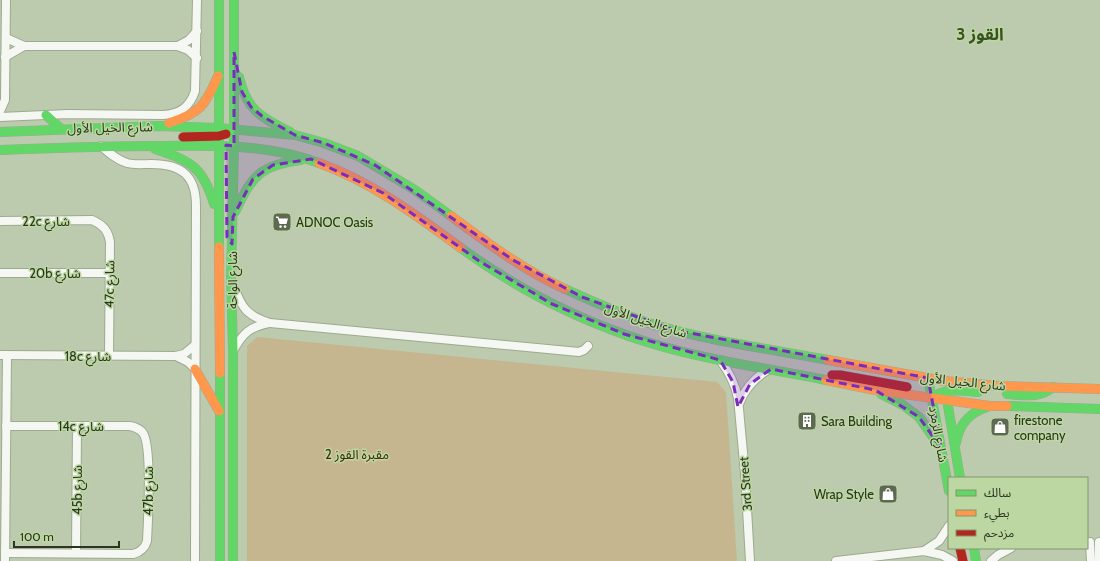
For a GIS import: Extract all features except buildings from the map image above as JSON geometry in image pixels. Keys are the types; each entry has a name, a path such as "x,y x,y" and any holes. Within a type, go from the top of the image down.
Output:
{"main road":[{"name":"شارع الواحة","path":"220,0 220,72 233,217 231,278 233,351 233,561"},
{"name":"شارع الواحة","path":"220,561 219,228 234,52 234,0"},
{"path":"220,28 223,30 226,38 227,237 232,244"},
{"path":"234,52 242,92 251,108 295,135"},
{"path":"159,126 190,116 202,108 210,95 220,72"},
{"path":"46,115 60,128"},
{"name":"شارع الخيل الأول","path":"0,132 60,128 159,126 226,136 311,159 348,174 405,207 479,261 552,304 624,334 655,344 720,360 875,390 931,394 947,400 990,406 1100,409"},
{"name":"شارع الخيل الأول","path":"0,150 144,146 226,136 295,135 352,154 375,165 415,190 490,245 558,286 606,308 652,324 696,335 928,378 984,385 1100,389"},
{"path":"133,146 142,140 153,138 226,136 295,143 307,138"},
{"path":"144,146 182,158 203,175 210,190 219,228"},
{"path":"233,217 248,186 259,173 281,162 311,159"},
{"path":"195,369 220,411"},
{"path":"824,380 831,375 840,375 931,394 945,391 1037,396 1046,394 1053,387"},
{"name":"شارع الزمرد","path":"928,378 948,486"},
{"path":"931,394 944,380"},
{"name":"شارع الزمرد","path":"944,380 960,477"},
{"path":"875,390 903,406 918,417 941,448"},
{"path":"955,452 957,435 965,420 972,413 981,408 990,406"},
{"path":"212,561 220,549"},
{"path":"960,549 963,561"},
{"path":"974,549 976,561"}],"street":[{"path":"6,0 6,38 2,105 22,116"},
{"path":"0,117 68,114 163,115 178,112 189,104 195,91 197,0"},
{"path":"178,46 189,40 197,30"},
{"path":"6,38 24,46"},
{"path":"5,57 16,49 24,46 178,46 188,50 196,58"},
{"path":"101,146 117,159 126,163 172,166 182,171 191,180 195,191 195,561"},
{"name":"22c شارع","path":"0,221 92,220"},
{"name":"47c شارع","path":"92,220 100,223 109,234 109,356"},
{"name":"20b شارع","path":"0,273 110,273"},
{"path":"231,278 239,300 244,308 258,319 270,323 579,352 588,346"},
{"path":"233,351 243,335 250,329 270,323"},
{"name":"18c شارع","path":"4,355 176,356 184,354 195,345"},
{"path":"4,355 6,426 5,557 76,553"},
{"path":"176,356 188,362 195,369"},
{"name":"3rd Street","path":"720,360 727,370 736,390 745,474 750,561"},
{"path":"738,407 750,384 771,369"},
{"name":"14c شارع","path":"6,426 133,427 141,430 144,434 146,442"},
{"name":"45b شارع","path":"76,553 77,426"},
{"name":"47b شارع","path":"76,553 133,554 142,550 147,541 148,489 146,442"},
{"path":"924,551 939,541 948,528"},
{"path":"1091,561 1088,542 1100,542 1099,561"},
{"path":"991,561 1009,549"},
{"path":"836,561 924,551 942,555 953,561"}],"highlighted area":[{"path":"234,52 242,92 251,107 262,116 295,135 324,143 375,165 513,260 582,297 674,330 928,378 941,448 919,417 875,390 771,369 750,384 738,407 733,382 720,360 624,334 552,304 479,261 383,193 311,159 273,165 253,179 233,217 232,244 227,237 226,145 234,146"}],"green space":[{"name":"مقبرة القوز 2","path":"257,337 717,382 726,392 737,561 247,561 247,346"}],"traffic: fast":[{"path":"219,0 219,247"},
{"path":"233,561 233,351 231,278 234,146 234,0"},
{"path":"239,77 246,98 257,112 271,122 290,132"},
{"path":"46,115 61,129"},
{"path":"0,132 159,126 219,128 295,135 324,143 358,156 415,190 451,216"},
{"path":"0,150 119,146 220,146 280,152 319,163"},
{"path":"155,149 178,157 194,167 205,181 214,204"},
{"path":"235,212 247,189 259,174 276,165 301,160"},
{"path":"461,248 482,263 527,290 574,314 622,334 691,354 826,380"},
{"path":"565,289 630,317 673,330 717,340 828,360"},
{"path":"220,373 220,561"},
{"path":"928,378 948,486"},
{"path":"1007,394 1037,395 1048,391 1053,387"},
{"path":"932,398 942,392 948,391 978,392"},
{"path":"881,394 903,405 919,417 938,444"},
{"path":"946,394 960,477"},
{"path":"1007,406 1100,409"},
{"path":"956,443 957,436 966,420 975,412 987,407"},
{"path":"974,549 976,561"}],"traffic: slow":[{"path":"169,123 195,112 209,95 218,76"},
{"path":"319,163 357,180 393,200 461,248"},
{"path":"451,216 492,246 535,274 565,289"},
{"path":"219,247 220,373"},
{"path":"828,360 944,381 999,386 1100,389"},
{"path":"195,369 219,411"},
{"path":"826,380 875,390 990,406 1007,406"}],"traffic: jam":[{"path":"183,137 219,136 226,134"},
{"path":"832,375 840,375 907,387"},
{"path":"960,549 963,561"}],"place":[{"name":"ADNOC Oasis","path":"282,222"},
{"name":"Sara Building","path":"807,421"},
{"name":"firestone company","path":"1000,427"},
{"name":"Wrap Style","path":"888,494"}],"district":[{"name":"القوز 3","path":"980,34"}]}
